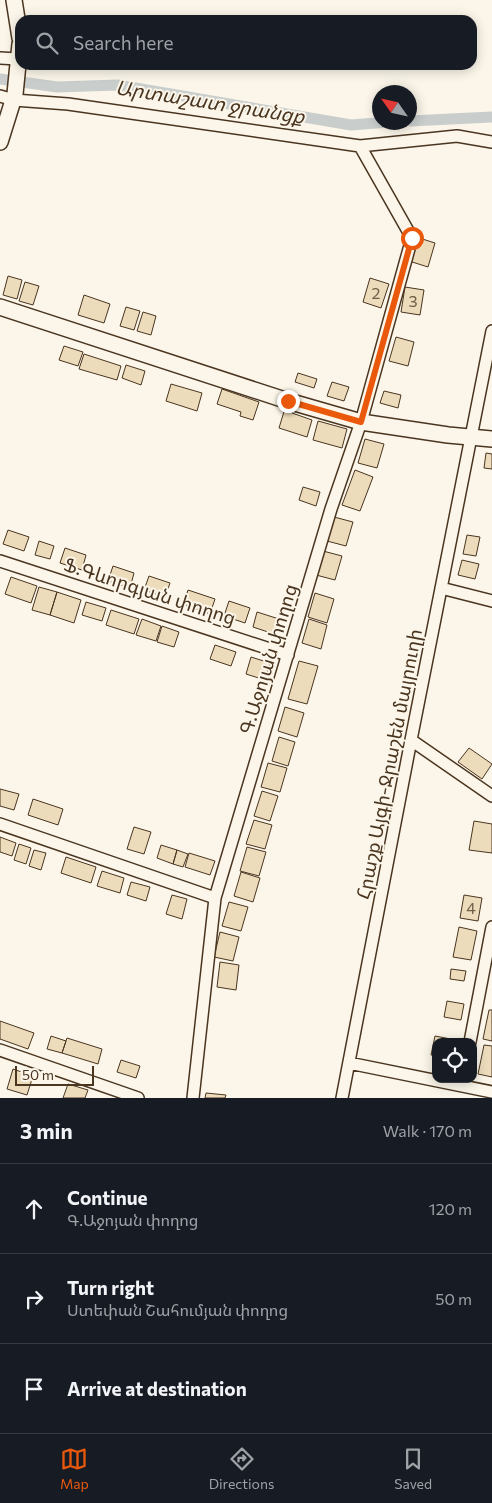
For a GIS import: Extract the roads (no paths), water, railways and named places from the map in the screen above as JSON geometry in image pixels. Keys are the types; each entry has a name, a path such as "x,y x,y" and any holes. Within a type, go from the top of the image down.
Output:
{"main road":[{"path":"14,0 16,15"},
{"path":"0,142 16,70"},
{"path":"0,307 288,401 361,422 492,440"}],"street":[{"path":"0,58 15,59"},
{"path":"9,97 360,146 458,136 492,142"},
{"name":"Գ.Աջոյան փողոց","path":"193,1098 215,898 331,509 361,422 412,238 360,146"},
{"name":"Հրաշք Այգի-Ջրաշեն մայրուղի","path":"342,1098 492,331"},
{"name":"Ֆ.Գևորգյան փողոց","path":"0,561 288,655"},
{"path":"441,588 492,601"},
{"path":"411,740 492,796"},
{"path":"0,824 215,898"},
{"path":"471,1038 492,927"},
{"path":"0,1050 138,1098"},
{"path":"349,1062 461,1088 492,1092"}],"waterway":[{"name":"Արտաշատ ջրանցք","path":"0,79 57,87 118,85 351,125 372,123"},
{"name":"Արտաշատ ջրանցք","path":"417,121 492,117"}]}
